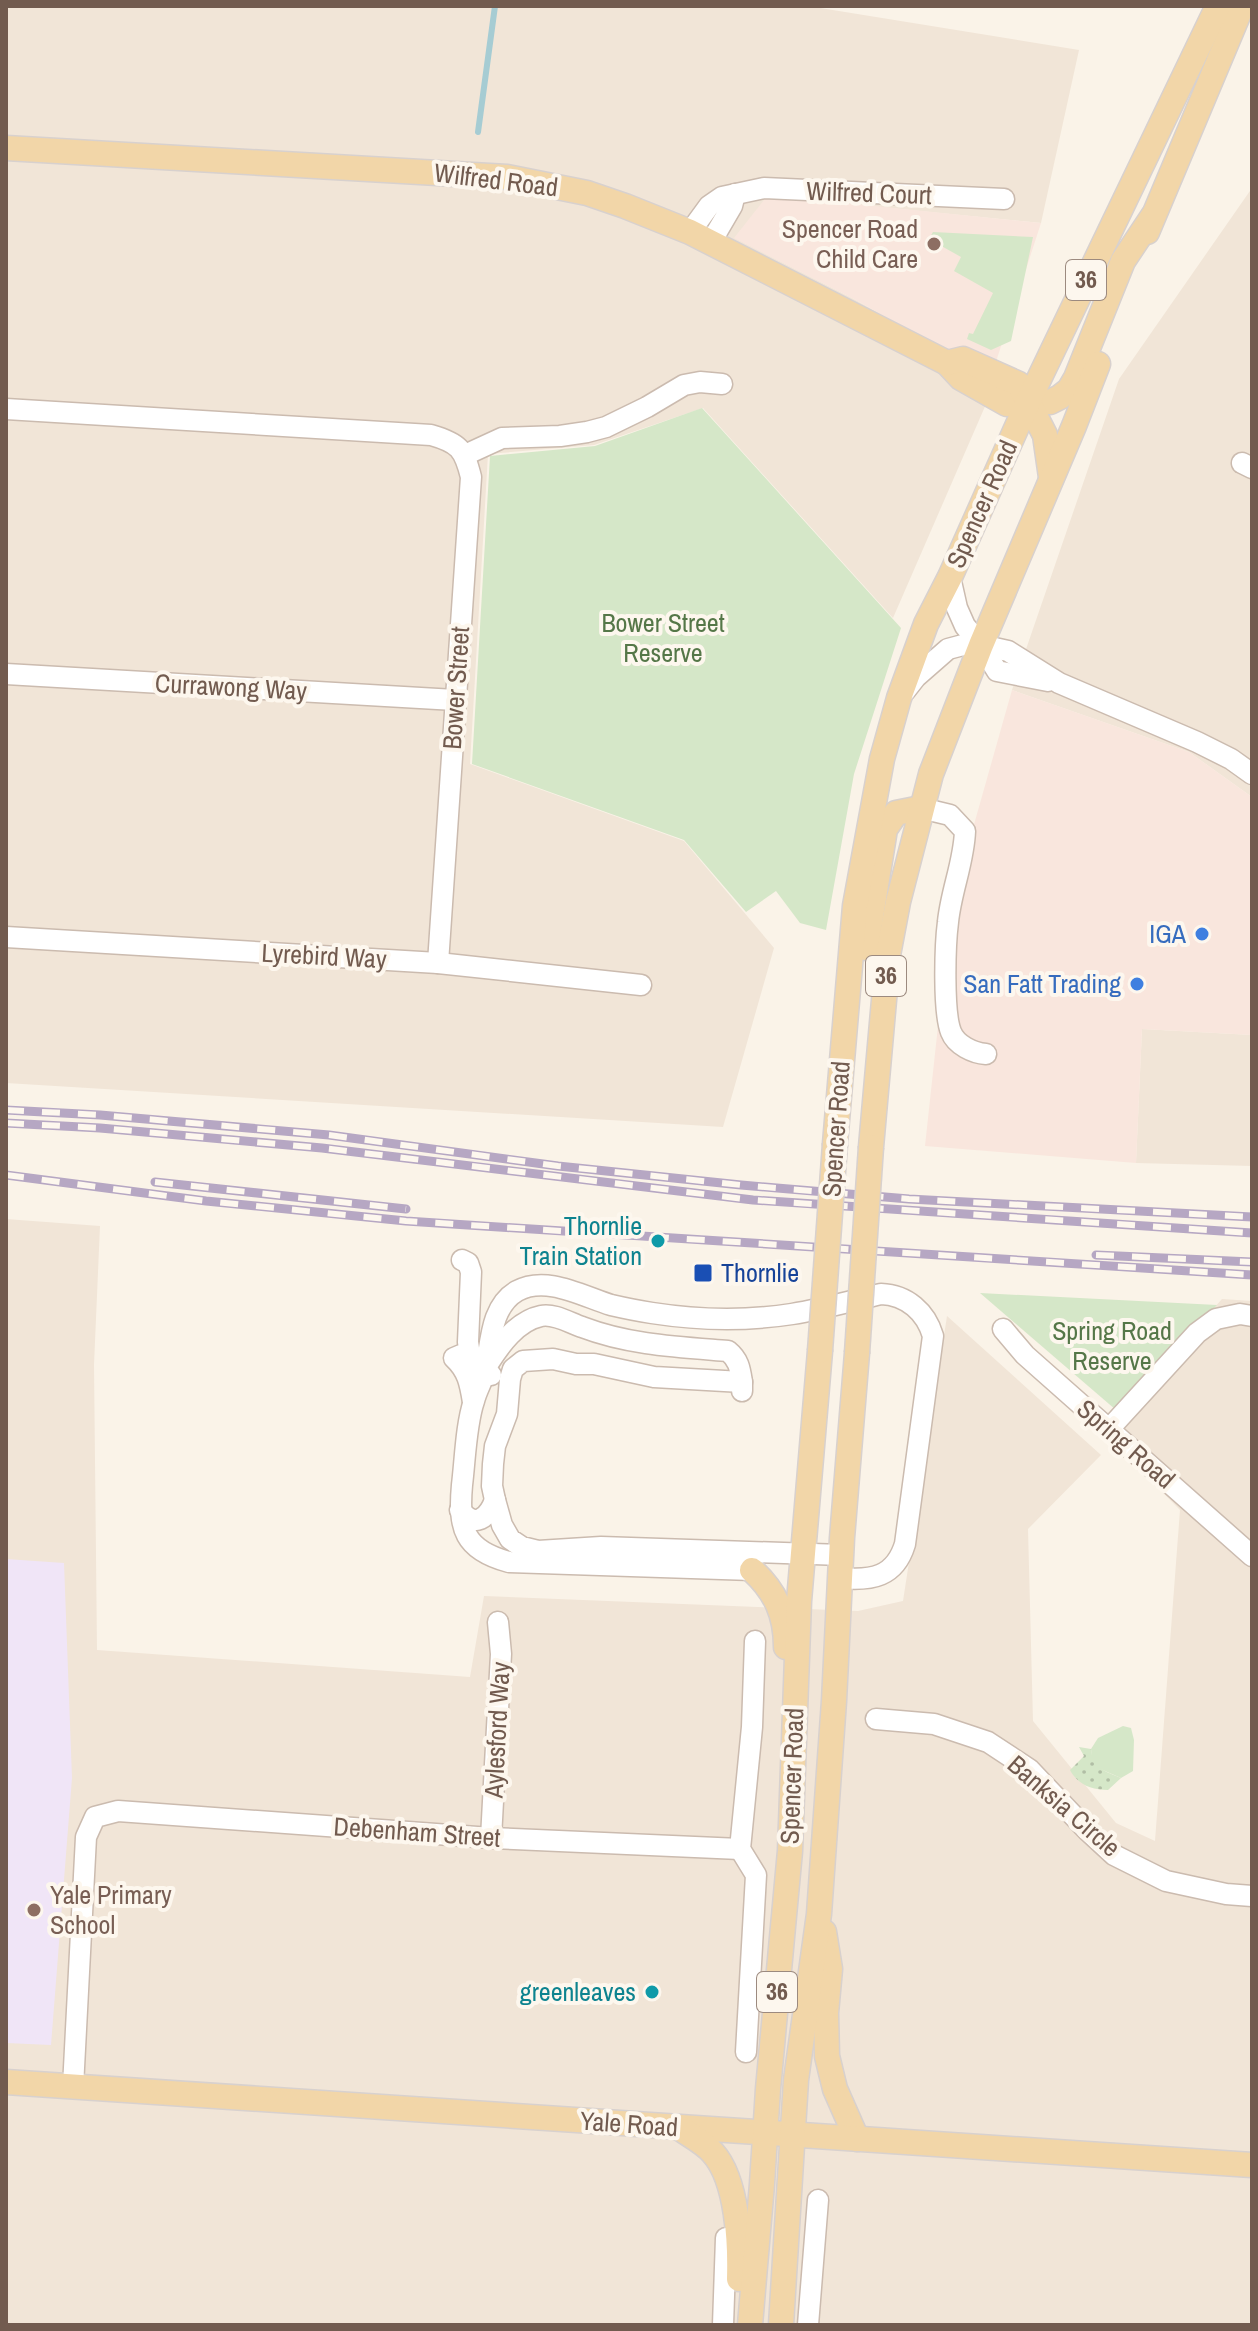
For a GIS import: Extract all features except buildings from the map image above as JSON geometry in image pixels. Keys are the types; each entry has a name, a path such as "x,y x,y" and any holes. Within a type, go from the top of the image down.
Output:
{"main road":[{"name":"Spencer Road","path":"781,2325 796,2080 819,1914 871,1147 888,955 898,902 931,774 981,645 1085,399 1227,12"},
{"name":"Spencer Road","path":"750,2325 790,1851 799,1601 846,999 855,906 869,819 887,737 926,624 1144,157 1227,12"},
{"name":"Wilfred Road","path":"6,148 507,177 587,193 700,237 947,363 961,378 1007,404 1050,402 1069,390 1106,309 1123,261 1153,216"},
{"path":"1028,402 1045,435 1051,479"},
{"path":"846,999 864,959 885,829 896,813 921,808"},
{"path":"752,1570 767,1584 786,1627 787,1698 782,1769 790,1800"},
{"path":"819,1914 830,1969 826,2013 827,2056 835,2089 857,2139"},
{"name":"Yale Road","path":"6,2082 1252,2165"},
{"path":"678,2127 713,2152 726,2174 740,2246 738,2295 743,2325"}],"street":[{"name":"Wilfred Court","path":"700,237 732,206 735,194 764,188 1004,199"},
{"path":"6,409 431,435 450,440 465,455 502,438 560,436 606,427 684,385 700,382 722,384"},
{"name":"Bower Street","path":"438,963 471,477 465,455"},
{"path":"950,577 965,626 981,645"},
{"path":"899,698 916,677 948,649 981,645 1008,651 1059,683 1197,742 1231,759 1252,774"},
{"name":"Currawong Way","path":"6,674 455,700"},
{"path":"921,808 950,815 965,831 965,844 948,920 946,995 951,1032 958,1043 986,1054"},
{"name":"Lyrebird Way","path":"6,937 438,963 641,985"},
{"path":"462,1260 468,1263 471,1272 468,1342 478,1361 508,1398"},
{"path":"478,1361 496,1351 524,1322 544,1315 560,1318 610,1338 728,1351 736,1357 740,1367 742,1387 643,1380 594,1372 576,1364 542,1368 523,1361 513,1369 507,1414 495,1446 492,1486 502,1525 510,1539 522,1547 538,1551 601,1547 803,1554 871,1579 889,1570 900,1559 905,1544 933,1336 930,1324 921,1311 894,1294 881,1294 792,1314 748,1318 695,1317 613,1305 545,1285 530,1286 515,1292 504,1304 493,1322 478,1361 460,1510 467,1538 481,1552 509,1562 752,1570"},
{"path":"1110,1428 1197,1333 1216,1319 1240,1314 1252,1316"},
{"name":"Spring Road","path":"1003,1329 1025,1355 1252,1556"},
{"path":"473,1402 464,1367 454,1358 461,1355 478,1361 536,1344 579,1355 594,1372"},
{"path":"460,1510 469,1519 485,1517 495,1500"},
{"name":"Aylesford Way","path":"491,1838 501,1654 498,1622"},
{"path":"746,2052 756,1875 740,1849 752,1727 755,1641"},
{"name":"Banksia Circle","path":"876,1719 934,1724 988,1742 1029,1769 1114,1855 1166,1881 1226,1894 1252,1896"},
{"name":"Debenham Street","path":"73,2087 86,1837 95,1817 118,1811 491,1838 740,1849"},
{"path":"808,2325 818,2200"},
{"path":"723,2325 726,2238"}],"shaded area":[{"path":"6,6 808,6 1079,50 1041,223 769,196 735,238 854,299 991,377 990,395 893,618 703,408 594,445 488,454 470,764 684,841 774,948 723,1127 6,1083"},
{"path":"1252,188 1252,797 1189,752 1012,690 1119,379"},
{"path":"768,195 1041,223 991,377 854,299 734,238"},
{"path":"1012,690 1189,752 1252,797 1252,1035 1142,1029 1136,1163 925,1146 951,906"},
{"path":"1142,1029 1252,1035 1252,1166 1136,1163"},
{"path":"6,1219 100,1226 94,1365 97,1650 470,1677 484,1596 858,1611 903,1601 947,1316 1101,1455 1028,1529 1033,1721 1116,1823 1155,1841 1180,1510 1116,1445 1117,1416 1222,1299 1252,1301 1252,2325 6,2325"},
{"name":"Yale Primary School","path":"6,1559 64,1563 72,1778 51,2045 6,2043"}],"green space":[{"path":"933,232 1033,237 1011,341 991,350 967,339 969,333 973,334 993,293 954,271 961,257 929,239"},
{"name":"Bower Street Reserve","path":"702,408 901,628 854,774 826,930 800,923 776,891 746,912 684,840 472,764 490,456 595,446"},
{"name":"Spring Road Reserve","path":"980,1293 1217,1305 1116,1410"},
{"path":"1123,1726 1131,1728 1134,1740 1133,1771 1121,1778 1098,1768 1092,1759 1091,1749 1098,1738"},
{"path":"1079,1747 1091,1749 1097,1765 1121,1778 1108,1790 1081,1783 1070,1770 1084,1756"}],"waterway":[{"path":"478,132 495,6"}],"railway":[{"path":"6,1110 329,1135 558,1166 741,1185 909,1199 1252,1217"},
{"path":"6,1123 100,1128 322,1148 753,1200 1252,1233"},
{"path":"6,1175 206,1201 406,1221 1252,1275"},
{"path":"155,1182 406,1209"},
{"path":"1096,1255 1252,1262"}],"place":[{"name":"Spencer Road Child Care","path":"934,244"},
{"name":"IGA","path":"1202,934"},
{"name":"San Fatt Trading","path":"1137,984"},
{"name":"Thornlie Train Station","path":"658,1241"},
{"name":"Thornlie","path":"703,1273"},
{"name":"Yale Primary School","path":"34,1910"},
{"name":"greenleaves","path":"652,1992"}]}
